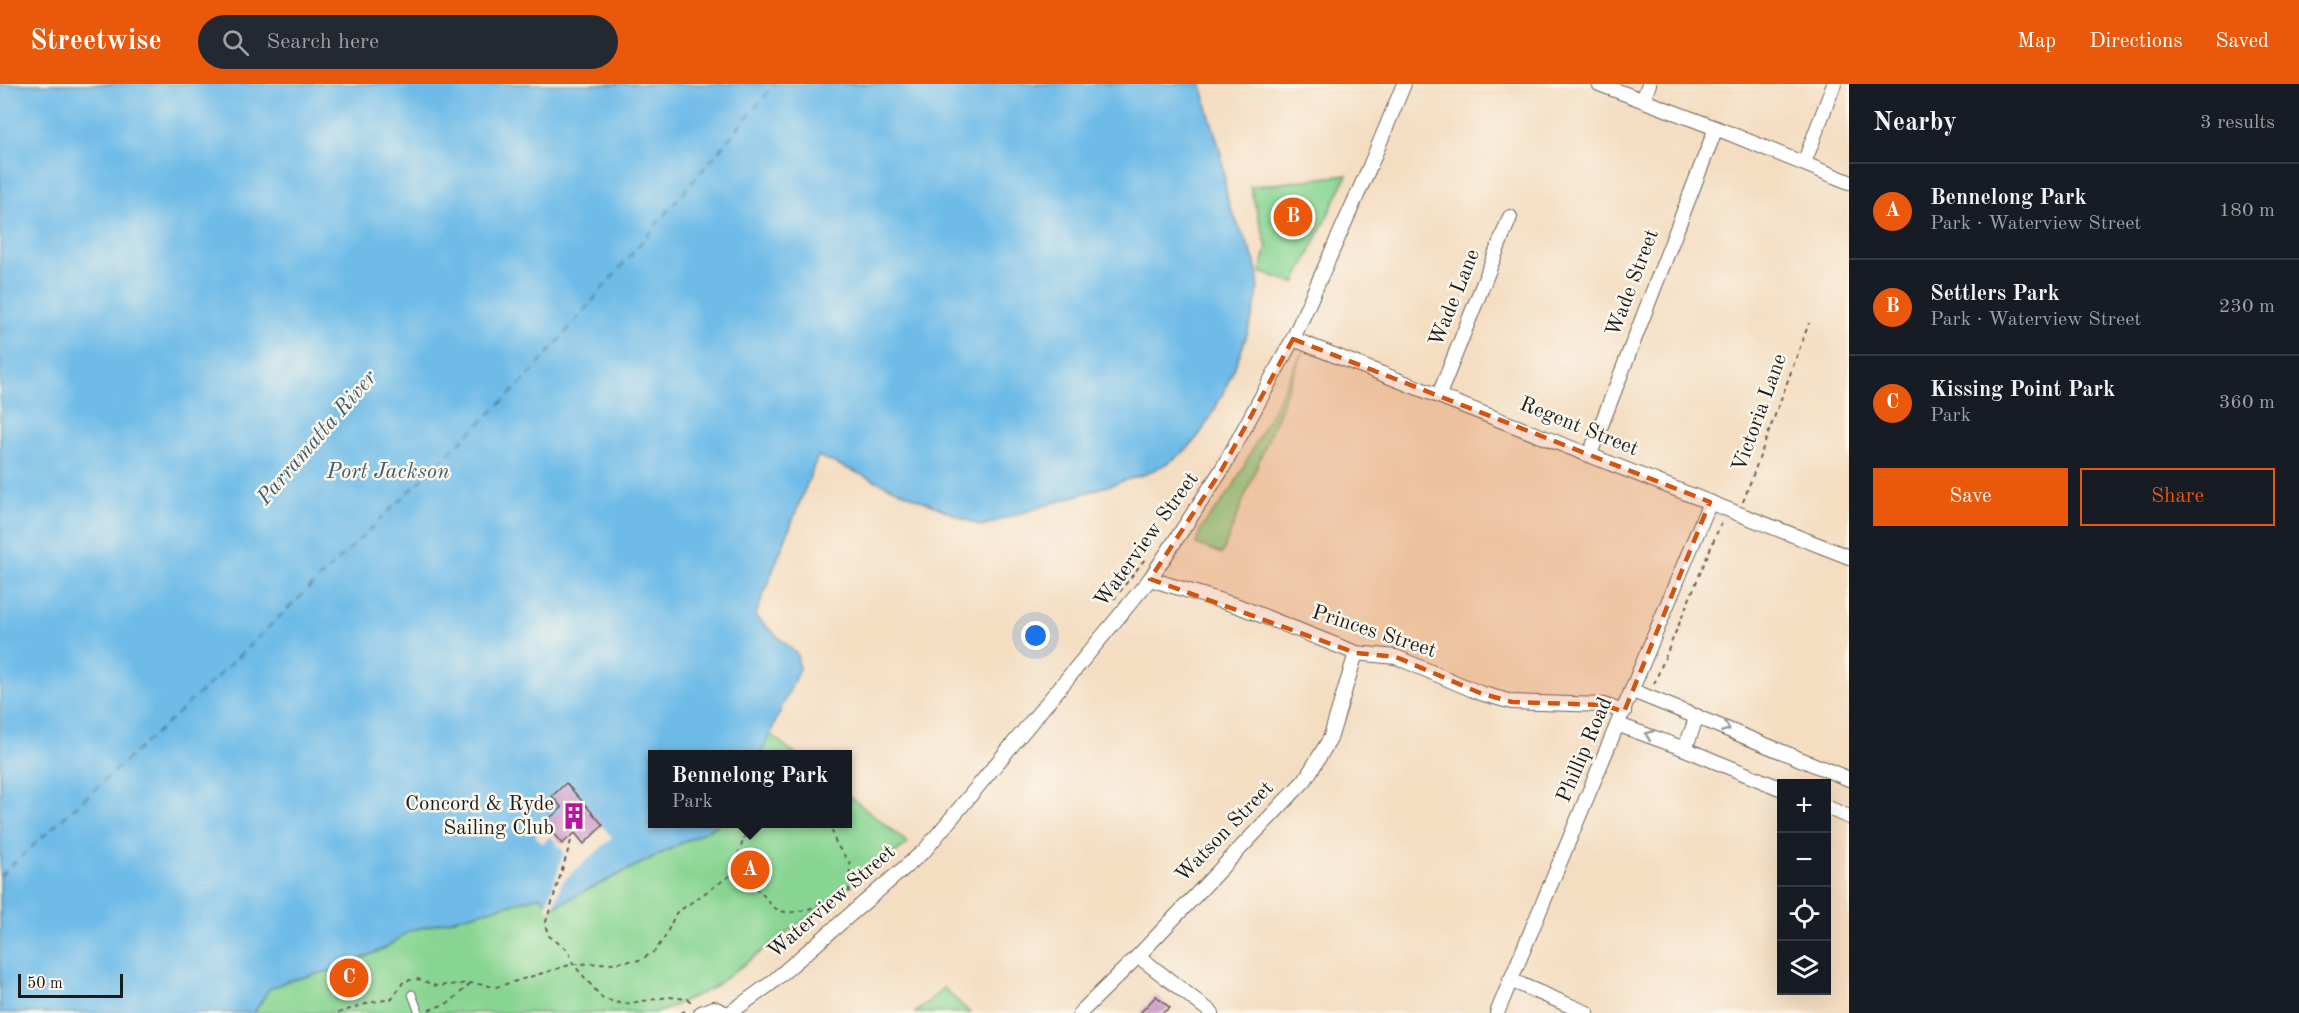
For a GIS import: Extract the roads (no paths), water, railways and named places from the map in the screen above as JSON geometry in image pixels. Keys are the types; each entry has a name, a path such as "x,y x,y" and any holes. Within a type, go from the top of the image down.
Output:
{"street":[{"name":"Waterview Street","path":"729,1013 770,984 926,850 1150,579 1221,471 1293,339 1404,84"},
{"path":"1599,84 1849,182"},
{"path":"1643,100 1649,84"},
{"path":"1804,163 1834,84"},
{"name":"Wade Street","path":"1590,454 1716,128"},
{"name":"Wade Lane","path":"1438,394 1510,217"},
{"name":"Regent Street","path":"1293,339 1849,557"},
{"name":"Phillip Road","path":"1497,1013 1710,502"},
{"name":"Princes Street","path":"1150,579 1238,606 1356,653 1396,657 1480,693 1512,702 1604,705 1621,719 1685,749 1777,787"},
{"name":"Watson Street","path":"1080,1013 1138,956 1305,780 1330,739 1356,653"},
{"path":"1633,691 1849,779"},
{"path":"1685,749 1697,716"},
{"path":"1831,809 1849,817"},
{"path":"1138,956 1212,1013"},
{"path":"1510,980 1587,1013"},
{"path":"697,1010 714,1008 725,1013"}],"lane":[{"path":"412,994 419,1012"}],"water":[{"name":"Port Jackson","path":"0,84 1202,84 1221,155 1229,204 1251,251 1258,281 1257,298 1244,344 1211,417 1188,448 1168,463 1145,474 981,526 818,456 755,616 797,654 799,669 763,750 648,750 648,828 712,828 551,908 541,896 409,931 385,948 338,969 287,981 269,989 254,1013 0,1013"}],"place":[{"name":"Settlers Park","path":"1293,217"},
{"name":"Concord & Ryde Sailing Club","path":"574,816"},
{"name":"Bennelong Park","path":"750,870"},
{"name":"Kissing Point Park","path":"349,978"}],"water label":[{"name":"Parramatta River","path":"317,438"}]}
